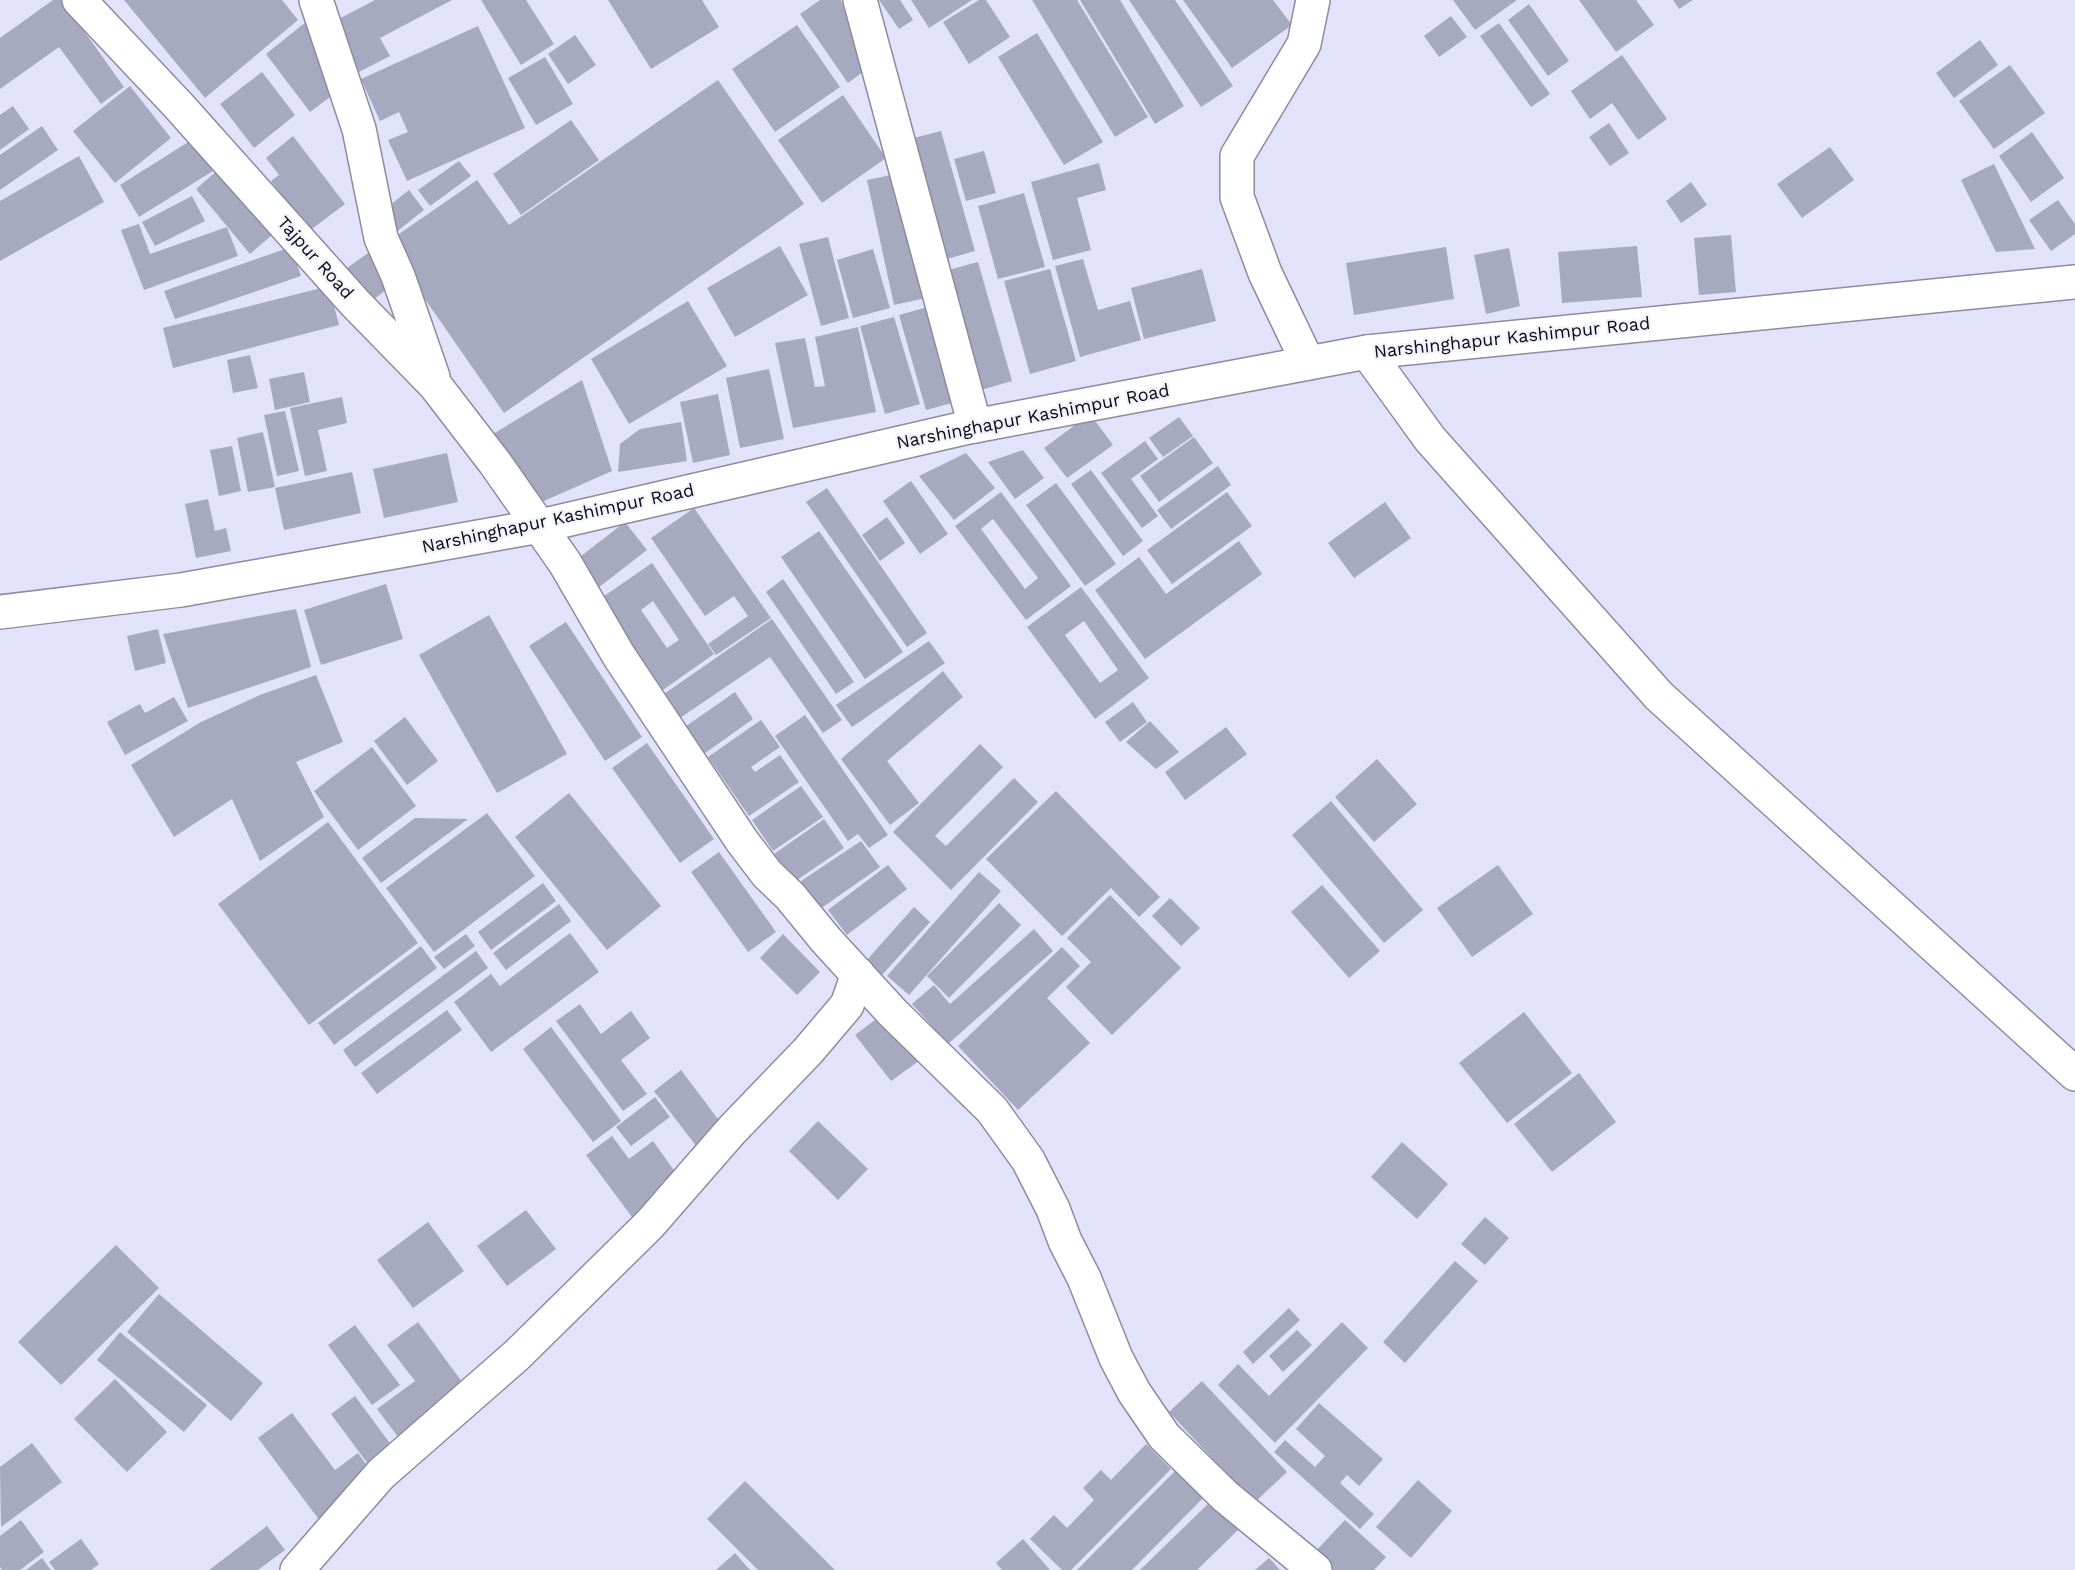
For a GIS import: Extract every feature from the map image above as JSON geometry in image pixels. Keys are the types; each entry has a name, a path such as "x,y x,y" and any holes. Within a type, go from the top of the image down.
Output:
{"street":[{"name":"Tajpur Road","path":"79,0 178,105 355,303 435,385 495,463 566,563 619,656 742,841 767,874 790,896 826,940 892,1012 992,1110 1028,1160 1084,1278 1116,1358 1134,1392 1164,1436 1225,1496 1315,1570"},
{"path":"316,0 359,129 381,238 398,276 435,385"},
{"path":"861,0 975,426"},
{"path":"1308,363 1265,273 1237,197 1237,156 1304,44 1313,0"},
{"name":"Narshinghapur Kashimpur Road","path":"0,612 181,590 540,526 975,426 1368,352 2075,282"},
{"path":"1368,352 1430,439 1659,696 2075,1074"},
{"path":"297,1570 381,1474 517,1355 650,1224 732,1130 808,1051 847,1005 858,974"}],"building":[{"path":"53,0 62,0 124,87 101,104 59,47 0,89 0,38"},
{"path":"124,0 282,0 298,20 205,98"},
{"path":"375,0 452,0 380,38 390,56 357,73 331,23"},
{"path":"481,0 526,0 554,44 521,65"},
{"path":"608,0 702,0 719,27 651,69"},
{"path":"820,0 841,0 864,71 848,83 800,14"},
{"path":"879,0 900,0 913,20 899,29"},
{"path":"911,0 972,0 929,28"},
{"path":"979,0 986,0 1010,37 969,64 943,22"},
{"path":"1032,0 1077,0 1148,117 1115,137"},
{"path":"1080,0 1120,0 1184,106 1155,124"},
{"path":"1129,0 1175,0 1233,86 1201,107"},
{"path":"1183,0 1273,0 1292,25 1232,68"},
{"path":"1453,0 1517,0 1475,30"},
{"path":"1579,0 1636,0 1654,25 1616,52"},
{"path":"1673,0 1693,0 1679,9"},
{"path":"1529,4 1569,61 1548,76 1508,20"},
{"path":"1451,16 1467,37 1439,57 1424,36"},
{"path":"312,17 338,91 310,112 266,54"},
{"path":"1499,23 1550,94 1531,107 1480,36"},
{"path":"797,25 840,87 775,132 732,69"},
{"path":"478,26 525,128 407,181 388,140 408,132 399,112 380,121 361,79"},
{"path":"1037,33 1103,142 1064,165 998,57"},
{"path":"575,35 596,65 568,84 548,54"},
{"path":"1980,40 1998,65 1954,98 1936,73"},
{"path":"1622,55 1667,119 1638,140 1612,103 1590,119 1571,91"},
{"path":"545,57 573,104 536,125 508,78"},
{"path":"2010,65 2045,113 1994,149 1959,101"},
{"path":"262,72 295,115 254,148 220,104"},
{"path":"718,80 804,204 504,413 386,243 477,180 509,225"},
{"path":"130,86 171,138 115,183 73,131"},
{"path":"843,95 886,158 822,203 778,140"},
{"path":"13,106 29,129 0,150 0,115"},
{"path":"571,120 599,160 521,215 493,174"},
{"path":"1609,123 1629,153 1610,166 1589,137"},
{"path":"42,126 58,150 0,190 0,155"},
{"path":"941,131 975,251 940,261 906,140"},
{"path":"2032,132 2064,178 2031,202 1999,156"},
{"path":"293,136 345,204 309,231 271,181 279,175 266,158"},
{"path":"193,139 213,171 139,217 120,185"},
{"path":"1830,147 1854,180 1802,218 1777,184"},
{"path":"984,151 996,193 966,201 954,159"},
{"path":"79,156 104,202 0,261 0,201"},
{"path":"459,161 471,176 430,206 418,190"},
{"path":"1099,163 1106,190 1077,198 1091,250 1053,260 1031,182"},
{"path":"1994,164 2035,249 1996,252 1961,180"},
{"path":"219,169 273,234 250,254 196,189"},
{"path":"905,172 931,297 894,305 867,180"},
{"path":"1691,182 1707,205 1681,223 1666,201"},
{"path":"409,190 424,210 395,233 380,213"},
{"path":"1024,193 1045,267 998,279 978,206"},
{"path":"192,196 205,221 155,246 142,222"},
{"path":"2058,200 2075,224 2075,234 2051,251 2029,220"},
{"path":"139,224 150,254 227,227 238,256 144,290 121,230"},
{"path":"1731,235 1736,292 1699,295 1694,238"},
{"path":"828,237 849,318 821,326 799,244"},
{"path":"780,246 808,295 735,337 707,288"},
{"path":"1637,246 1642,297 1562,303 1558,252"},
{"path":"291,247 301,276 175,319 164,291"},
{"path":"1446,247 1454,299 1354,315 1346,263"},
{"path":"375,248 398,281 370,302 347,268"},
{"path":"1509,248 1520,306 1486,314 1474,255"},
{"path":"873,249 890,308 853,318 837,260"},
{"path":"1083,259 1098,310 1130,301 1141,340 1080,357 1055,266"},
{"path":"978,262 1012,381 974,392 941,272"},
{"path":"1050,269 1076,361 1030,374 1004,281"},
{"path":"1202,269 1216,321 1144,339 1131,288"},
{"path":"329,286 339,325 173,368 163,328"},
{"path":"688,301 727,366 629,424 591,359"},
{"path":"931,306 959,401 926,410 899,315"},
{"path":"894,317 920,404 885,414 860,326"},
{"path":"858,327 876,412 793,428 775,343 805,338 815,387 825,386 815,337"},
{"path":"250,355 258,388 233,393 227,360"},
{"path":"769,369 784,439 740,448 726,378"},
{"path":"304,372 310,402 275,410 269,379"},
{"path":"582,380 612,471 535,505 493,434"},
{"path":"718,394 730,455 693,463 680,402"},
{"path":"342,397 347,423 318,430 327,471 305,476 290,408"},
{"path":"285,411 299,471 277,476 264,415"},
{"path":"1090,414 1113,445 1067,478 1044,448"},
{"path":"1179,417 1193,436 1163,457 1149,438"},
{"path":"681,422 687,461 618,472 620,444 640,429"},
{"path":"263,432 275,487 248,492 237,438"},
{"path":"1194,437 1213,463 1159,502 1140,476"},
{"path":"1145,441 1158,459 1131,479 1158,516 1142,528 1101,473"},
{"path":"232,446 241,491 219,496 210,450"},
{"path":"1023,450 1044,478 1015,499 988,462"},
{"path":"447,453 458,502 384,518 373,469"},
{"path":"966,453 995,488 954,520 919,476"},
{"path":"1218,466 1231,485 1171,529 1157,510"},
{"path":"1091,470 1143,541 1123,556 1071,484"},
{"path":"352,472 361,513 284,530 275,488"},
{"path":"911,481 948,534 920,554 883,501"},
{"path":"1056,483 1116,564 1085,586 1026,505"},
{"path":"827,488 927,633 907,647 806,502"},
{"path":"1001,492 1071,586 1026,620 955,526","holes":["993,519 1038,578 1025,589 981,529"]},
{"path":"1227,492 1252,526 1172,584 1147,550"},
{"path":"208,499 215,531 226,528 231,551 196,558 185,504"},
{"path":"1385,502 1411,538 1354,578 1328,543"},
{"path":"694,508 771,618 716,655 708,644 748,616 734,596 705,616 651,538"},
{"path":"887,517 905,543 880,561 862,535"},
{"path":"625,522 647,550 598,588 576,560"},
{"path":"819,531 903,652 865,679 781,557"},
{"path":"1239,541 1262,574 1145,659 1095,590 1139,557 1166,594"},
{"path":"652,563 714,654 660,692 597,601","holes":["653,601 679,640 667,648 641,610"]},
{"path":"783,579 854,682 836,694 766,592"},
{"path":"386,584 403,639 321,665 304,610"},
{"path":"1081,587 1149,678 1095,719 1027,627","holes":["1084,621 1118,670 1100,683 1065,635"]},
{"path":"296,609 311,667 188,708 163,634"},
{"path":"489,615 567,754 497,793 419,655"},
{"path":"772,619 842,720 823,733 770,657 677,720 661,696"},
{"path":"566,622 642,737 605,761 529,646"},
{"path":"158,629 166,663 135,671 127,636"},
{"path":"929,641 945,663 852,727 836,705"},
{"path":"943,671 963,697 887,761 919,803 890,825 841,759"},
{"path":"316,675 343,742 296,762 324,817 260,861 232,799 174,837 131,765 201,722 260,695"},
{"path":"735,692 753,719 701,756 682,729"},
{"path":"174,697 188,721 125,755 107,722 140,704 145,713"},
{"path":"1133,702 1147,722 1120,742 1105,722"},
{"path":"805,715 888,835 869,848 858,834 848,841 775,736"},
{"path":"405,717 438,761 407,785 374,741"},
{"path":"761,720 780,747 751,767 755,772 780,755 799,782 749,816 708,757"},
{"path":"1150,721 1179,752 1156,769 1126,742"},
{"path":"1226,727 1247,754 1185,800 1165,772"},
{"path":"647,743 714,839 680,863 612,768"},
{"path":"980,744 1003,767 935,836 946,846 1014,778 1038,802 951,890 893,832"},
{"path":"372,747 416,806 358,850 314,791"},
{"path":"1377,759 1417,804 1374,842 1335,797"},
{"path":"801,786 823,817 773,851 752,820"},
{"path":"1056,791 1160,897 1139,917 1111,888 1062,936 986,859"},
{"path":"569,793 661,906 607,950 515,837"},
{"path":"1331,801 1423,910 1384,943 1292,835"},
{"path":"487,813 535,876 434,952 386,888"},
{"path":"415,818 468,819 381,883 362,858"},
{"path":"824,819 844,848 794,882 774,854"},
{"path":"328,822 418,943 309,1025 218,904"},
{"path":"861,841 880,867 820,909 801,881"},
{"path":"719,852 776,932 748,952 691,872"},
{"path":"888,865 907,889 847,935 828,910"},
{"path":"1498,865 1533,914 1472,957 1437,908"},
{"path":"979,872 1001,891 909,995 887,976"},
{"path":"543,883 556,901 491,950 478,932"},
{"path":"1322,885 1380,951 1349,978 1291,912"},
{"path":"1110,895 1181,968 1112,1035 1066,987 1091,962 1067,938"},
{"path":"1170,898 1200,928 1181,946 1152,916"},
{"path":"999,903 1021,925 949,998 927,976"},
{"path":"559,904 571,921 506,970 493,953"},
{"path":"914,907 930,922 882,975 866,961"},
{"path":"1034,929 1053,951 948,1044 912,1004 934,985 950,1004"},
{"path":"570,933 599,972 491,1052 454,1002 491,974 500,986"},
{"path":"466,934 475,946 444,969 434,957"},
{"path":"783,934 820,972 797,995 760,958"},
{"path":"421,946 437,968 334,1045 318,1023"},
{"path":"1062,947 1080,966 1047,998 1090,1043 1018,1110 958,1046"},
{"path":"476,951 488,968 355,1067 343,1050"},
{"path":"580,1004 601,1034 631,1011 650,1038 621,1060 647,1094 623,1111 556,1021"},
{"path":"447,1010 462,1030 377,1094 361,1073"},
{"path":"887,1011 923,1058 891,1081 855,1035"},
{"path":"1524,1012 1572,1073 1507,1123 1459,1063"},
{"path":"551,1027 621,1121 593,1142 523,1049"},
{"path":"681,1070 727,1131 700,1151 654,1091"},
{"path":"1579,1073 1616,1122 1552,1172 1514,1124"},
{"path":"655,1097 670,1117 631,1146 616,1127"},
{"path":"818,1121 868,1169 838,1200 789,1151"},
{"path":"612,1136 629,1159 653,1141 683,1183 638,1225 586,1155"},
{"path":"1402,1142 1448,1184 1417,1219 1371,1177"},
{"path":"526,1210 556,1249 507,1286 477,1246"},
{"path":"1485,1217 1509,1238 1485,1265 1461,1244"},
{"path":"428,1222 464,1271 413,1308 377,1260"},
{"path":"116,1245 159,1288 61,1385 18,1342"},
{"path":"1455,1261 1478,1281 1405,1363 1383,1342"},
{"path":"159,1294 263,1383 231,1421 127,1332"},
{"path":"1289,1308 1300,1320 1253,1364 1243,1352"},
{"path":"418,1322 471,1394 404,1445 377,1409 415,1381 387,1345"},
{"path":"1342,1322 1368,1348 1275,1443 1218,1385 1238,1364 1269,1396"},
{"path":"355,1325 400,1385 372,1405 328,1345"},
{"path":"1297,1330 1312,1345 1283,1372 1269,1356"},
{"path":"120,1332 207,1405 184,1432 97,1360"},
{"path":"115,1379 167,1432 127,1472 74,1419"},
{"path":"1202,1381 1287,1472 1254,1503 1169,1412"},
{"path":"355,1396 398,1454 374,1472 331,1414"},
{"path":"1319,1403 1383,1459 1359,1486 1347,1475 1340,1483 1374,1514 1360,1529 1274,1452 1285,1440 1315,1467 1325,1456 1296,1429"},
{"path":"292,1413 335,1470 358,1453 377,1479 320,1521 258,1438"},
{"path":"32,1443 62,1482 1,1527 0,1467"},
{"path":"1146,1444 1171,1469 1071,1570 1062,1570 1030,1539 1054,1515 1067,1528 1094,1500 1083,1488 1101,1470 1111,1480"},
{"path":"1176,1470 1204,1497 1132,1570 1077,1570"},
{"path":"1418,1480 1452,1511 1411,1558 1376,1527"},
{"path":"745,1481 835,1570 758,1570 707,1519"},
{"path":"1212,1500 1239,1529 1197,1570 1140,1570"},
{"path":"21,1520 44,1552 20,1570 2,1570 0,1567 0,1536"},
{"path":"1345,1520 1386,1557 1374,1570 1329,1570 1312,1555"},
{"path":"267,1526 285,1550 258,1570 209,1570"},
{"path":"81,1539 99,1564 91,1570 55,1570 49,1562"},
{"path":"1023,1539 1050,1570 1002,1570 996,1563"},
{"path":"735,1553 750,1570 716,1570"},
{"path":"42,1558 51,1570 26,1570"},
{"path":"1269,1558 1280,1570 1255,1570"}]}
